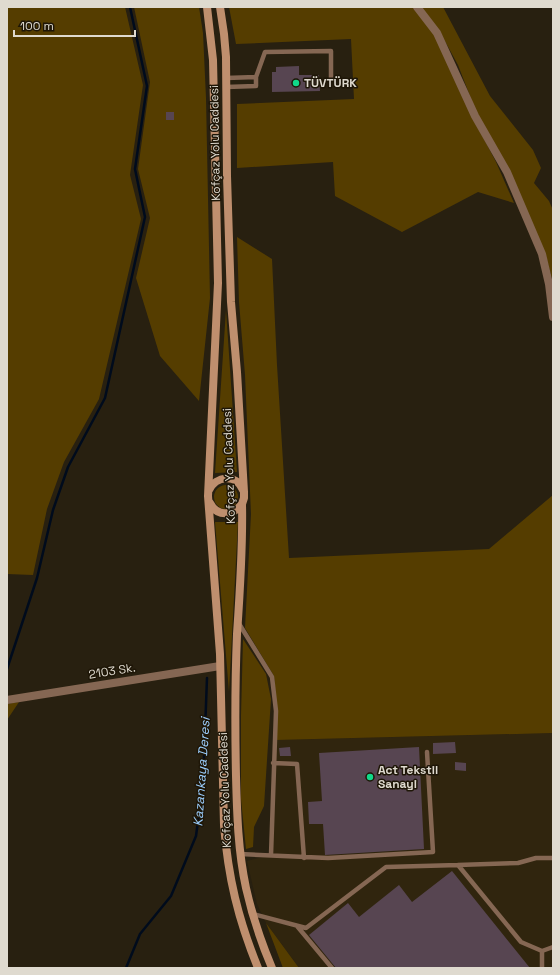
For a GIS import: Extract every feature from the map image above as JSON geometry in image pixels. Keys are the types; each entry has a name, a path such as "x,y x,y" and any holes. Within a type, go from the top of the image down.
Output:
{"main road":[{"name":"Kofçaz Yolu Caddesi","path":"207,7 213,60 218,283 208,496 220,666 223,801 226,852 231,886 238,912 258,968"},
{"name":"Kofçaz Yolu Caddesi","path":"220,7 224,34 226,78 231,302 237,372 244,492 242,504 242,560 235,714 236,804 240,854 246,888 265,951 272,968"},
{"path":"209,490 215,481 226,478 238,482 242,486 244,492"},
{"path":"209,502 216,511 227,514 238,509 242,504"}],"street":[{"path":"417,7 437,33 475,116 508,172 542,254 549,284 553,317"},
{"name":"2103 Sk.","path":"7,700 220,666"}],"lane":[{"path":"226,87 256,86 256,77 265,52 331,51 332,80"},
{"path":"226,78 256,77"},
{"path":"238,622 272,677 276,711 271,855"},
{"path":"240,854 328,858 433,852 427,752"},
{"path":"273,763 297,764 304,858"},
{"path":"253,914 306,928 386,867 518,863 536,858 553,858"},
{"path":"458,865 520,942 542,951 553,947"},
{"path":"297,926 332,968"},
{"path":"542,951 542,968"}],"shaded area":[{"path":"7,7 125,7 143,85 130,175 141,219 99,399 64,462 47,509 33,575 7,574"},
{"path":"134,7 199,7 203,33 206,98 210,298 199,401 160,356 136,278 150,218 138,169 150,82"},
{"path":"229,7 414,7 434,34 473,118 496,162 514,203 478,192 402,232 335,196 333,162 237,168 237,104 354,99 351,39 236,44"},
{"path":"420,7 443,7 490,96 533,150 541,168 534,183 549,201 553,210 553,283 545,252 477,114 458,65 440,32"},
{"path":"237,237 272,259 289,558 489,549 553,495 553,733 276,740 277,711 274,676 245,628 251,514 245,375 239,302"},
{"path":"226,310 237,472 215,473"},
{"path":"226,485 231,486 237,492 237,502 231,508 226,509 221,508 215,502 214,497 215,492 221,486"},
{"path":"215,522 238,522 229,692"},
{"path":"243,639 266,674 271,699 264,806 254,827 253,847 246,849 241,799"},
{"path":"19,702 7,720 7,704"},
{"path":"553,733 553,968 299,968 266,923 257,904 247,861 271,855 276,740"},
{"path":"266,923 299,968 283,968"}],"building":[{"name":"TÜVTÜRK","path":"299,66 299,75 319,75 320,91 272,92 272,72 276,72 276,67"},
{"path":"166,112 174,112 174,120 166,120"},
{"path":"455,742 456,753 433,754 433,743"},
{"path":"290,747 291,756 280,756 279,748"},
{"name":"Act Tekstil Sanayi","path":"419,747 424,849 325,855 323,824 309,824 308,802 322,801 319,753"},
{"path":"455,762 466,763 466,771 455,770"},
{"path":"452,871 530,968 336,968 309,935 348,903 359,917 399,885 412,902"}],"waterway":[{"path":"7,669 37,578 53,510 68,467 105,398 145,217 135,169 147,86 130,7"},
{"name":"Kazankaya Deresi","path":"126,968 140,934 171,896 196,836 203,784 207,678"}],"place":[{"name":"TÜVTÜRK","path":"296,83"},
{"name":"Act Tekstil Sanayi","path":"370,777"}]}
